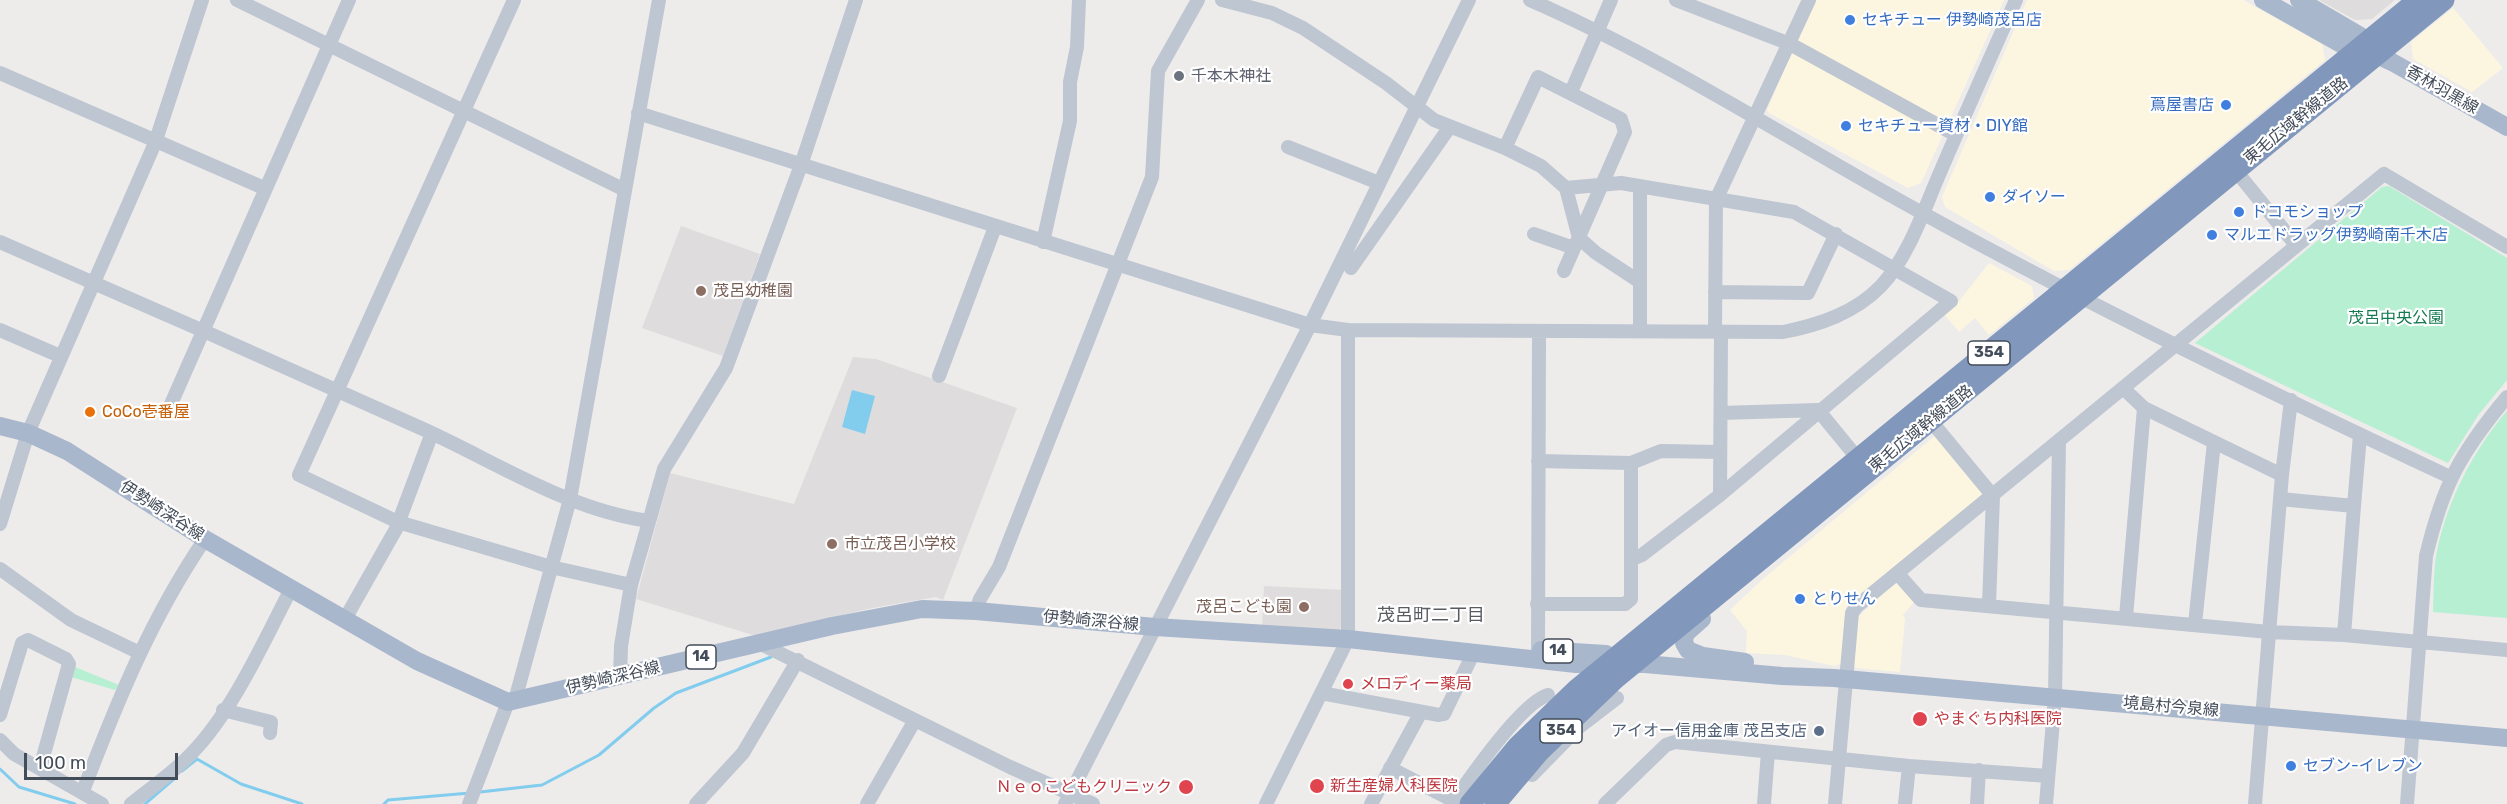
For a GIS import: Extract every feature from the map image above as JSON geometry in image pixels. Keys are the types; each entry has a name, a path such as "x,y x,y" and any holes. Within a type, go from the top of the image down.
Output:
{"highway":[{"name":"東毛広域幹線道路","path":"1495,804 1539,752 1581,719 1626,660 1859,460 2235,171 2418,0"},
{"name":"東毛広域幹線道路","path":"1459,803 1501,765 1552,713 1742,576 1931,421 2073,294 2367,49 2444,0"}],"main road":[{"name":"香林羽黒線","path":"2263,0 2367,49 2507,127"},
{"name":"香林羽黒線","path":"2299,0 2367,49"},
{"name":"伊勢崎深谷線","path":"0,426 28,433 67,451 205,539 417,661 511,701 896,612 922,609 1348,639 1472,651 1507,658 1626,660"},
{"path":"1742,576 1722,602 1688,631 1684,639 1688,650 1693,653 1745,662"},
{"name":"伊勢崎深谷線","path":"1472,651 1538,650 1626,660"},
{"name":"境島村今泉線","path":"1626,660 1745,662 1789,666 1840,678"},
{"name":"境島村今泉線","path":"1626,660 1782,676 1840,678 2055,696 2507,738"}],"street":[{"path":"0,524 28,433 155,143 202,0"},
{"path":"237,0 625,189"},
{"path":"171,404 264,188 349,0"},
{"path":"514,0 299,475 398,522 551,567 631,585"},
{"path":"469,804 511,701 570,499 587,417 599,325 659,0"},
{"path":"620,677 621,646 631,585 664,469 726,368 801,165 856,0"},
{"path":"1043,243 1070,122 1070,82 1077,47 1079,0"},
{"path":"976,611 980,599 999,567 1152,177 1158,70 1198,0"},
{"path":"1222,0 1272,13 1303,28 1449,128 1505,148 1542,166 1566,188 1576,243"},
{"path":"1068,799 1310,325 1469,0"},
{"path":"1530,0 1599,30 1757,116 1922,213 2073,294 2450,477"},
{"path":"1571,92 1611,0"},
{"path":"1676,0 1790,44 1956,135"},
{"path":"1720,495 1718,331 1715,292 1716,200 1809,0"},
{"path":"638,113 1043,243 1310,325 1348,330 1783,332 1825,321 1860,303 1881,285 1895,267 1922,213 2016,0"},
{"path":"0,73 155,143 264,188"},
{"path":"1505,148 1538,77 1621,119 1625,132 1564,271"},
{"path":"1351,268 1449,128"},
{"path":"1288,147 1379,183"},
{"path":"2235,171 2296,245"},
{"path":"1835,804 1839,758 1840,678 1854,609 2384,174 2507,247"},
{"path":"1566,188 1602,184 1640,187 1794,213 1895,267 1951,301 1720,495 1642,555 1632,559"},
{"path":"1640,187 1640,331"},
{"path":"939,376 995,227"},
{"path":"1534,234 1576,243 1596,253 1640,282"},
{"path":"1715,292 1808,293 1836,234"},
{"path":"0,242 337,390 570,499 649,521"},
{"path":"0,330 60,356"},
{"path":"1266,804 1348,639 1348,330"},
{"path":"1538,650 1539,332"},
{"path":"2124,389 2145,408 2282,474"},
{"path":"2407,804 2426,556 2440,500 2450,477 2465,451 2507,397"},
{"path":"2255,804 2282,474 2291,400"},
{"path":"2126,617 2145,408"},
{"path":"1720,413 1818,411"},
{"path":"1818,411 1859,460"},
{"path":"1931,421 1993,496 1989,605"},
{"path":"345,619 398,522 432,433"},
{"path":"2344,635 2360,435"},
{"path":"2046,804 2055,696 2060,441"},
{"path":"2195,624 2214,442"},
{"path":"1538,461 1631,463 1661,451 1720,452"},
{"path":"1537,604 1625,604 1631,599 1631,463"},
{"path":"2280,499 2355,506"},
{"path":"82,791 119,695 173,586 205,539"},
{"path":"0,569 71,620 140,653"},
{"path":"1898,574 1921,600 2126,617 2269,632 2344,635 2507,650"},
{"path":"131,804 191,755 211,730 252,665 291,588"},
{"path":"0,715 22,643 28,640 66,659 69,664 40,768"},
{"path":"759,643 798,660 1068,799 1093,804"},
{"path":"1321,693 1421,712 1444,714 1471,658 1472,651"},
{"path":"696,804 743,753 798,660"},
{"path":"1390,768 1459,803 1475,774 1510,727 1536,701 1548,695"},
{"path":"1508,804 1581,719 1617,698"},
{"path":"223,710 272,722 270,733"},
{"path":"1371,804 1421,712"},
{"path":"867,804 915,720"},
{"path":"0,740 14,754 102,804"},
{"path":"1605,804 1670,743 1909,766 2048,776"},
{"path":"1764,804 1768,752"},
{"path":"1475,774 1501,765"},
{"path":"1905,804 1909,766"},
{"path":"1977,804 1979,770"}],"shaded area":[{"path":"1814,0 2004,0 1921,183 1908,188 1767,110"},
{"path":"2027,0 2243,0 2322,44 2325,60 2069,270 2054,271 1945,207 1942,197"},
{"path":"2319,0 2395,0 2372,19 2355,20"},
{"path":"2453,8 2503,68 2472,92 2413,59 2411,42"},
{"name":"茂呂幼稚園","path":"681,226 760,254 723,356 642,328"},
{"path":"1989,263 2032,286 2034,298 1989,335 1975,318 1959,332 1944,314 1960,300"},
{"path":"853,357 876,359 1017,408 943,600 936,597 872,608 756,636 636,599 670,473 794,504"},
{"path":"1937,434 1983,488 1981,498 1846,607 1841,664 1834,666 1785,655 1746,653 1747,631 1730,610 1764,578"},
{"path":"1896,582 1902,583 1915,601 1903,615 1905,619 1900,672 1856,668 1854,665 1858,617"},
{"name":"茂呂こども園","path":"1264,586 1345,590 1345,624 1335,633 1262,629"}],"green space":[{"name":"茂呂中央公園","path":"2389,186 2507,258 2507,380 2479,414 2448,463 2195,343 2382,187"},
{"path":"2507,411 2507,618 2433,612 2436,559 2448,513 2463,476 2483,442"},
{"path":"75,667 119,685 115,690 71,677"}],"water":[{"path":"852,390 875,396 865,434 842,427"}],"waterway":[{"path":"480,792 542,785 599,755 654,708 676,693 771,657"},
{"path":"182,771 197,759 241,784 302,804"},
{"path":"0,769 19,787 75,804"},
{"path":"145,804 175,778"},
{"path":"384,804 388,800 470,793"}],"place":[{"name":"セキチュー 伊勢崎茂呂店","path":"1850,20"},
{"name":"千本木神社","path":"1179,76"},
{"name":"蔦屋書店","path":"2226,105"},
{"name":"セキチュー資材・DIY館","path":"1846,126"},
{"name":"ダイソー","path":"1990,197"},
{"name":"ドコモショップ","path":"2239,212"},
{"name":"マルエドラッグ伊勢崎南千木店","path":"2212,235"},
{"name":"茂呂幼稚園","path":"701,291"},
{"name":"CoCo壱番屋","path":"90,412"},
{"name":"市立茂呂小学校","path":"832,544"},
{"name":"とりせん","path":"1800,599"},
{"name":"茂呂こども園","path":"1304,607"},
{"name":"メロディー薬局","path":"1348,684"},
{"name":"やまぐち内科医院","path":"1920,719"},
{"name":"アイオー信用金庫 茂呂支店","path":"1819,731"},
{"name":"セブン-イレブン","path":"2291,766"},
{"name":"新生産婦人科医院","path":"1317,786"},
{"name":"Ｎｅｏこどもクリニック","path":"1186,787"}],"district":[{"name":"茂呂町二丁目","path":"1431,616"}]}
